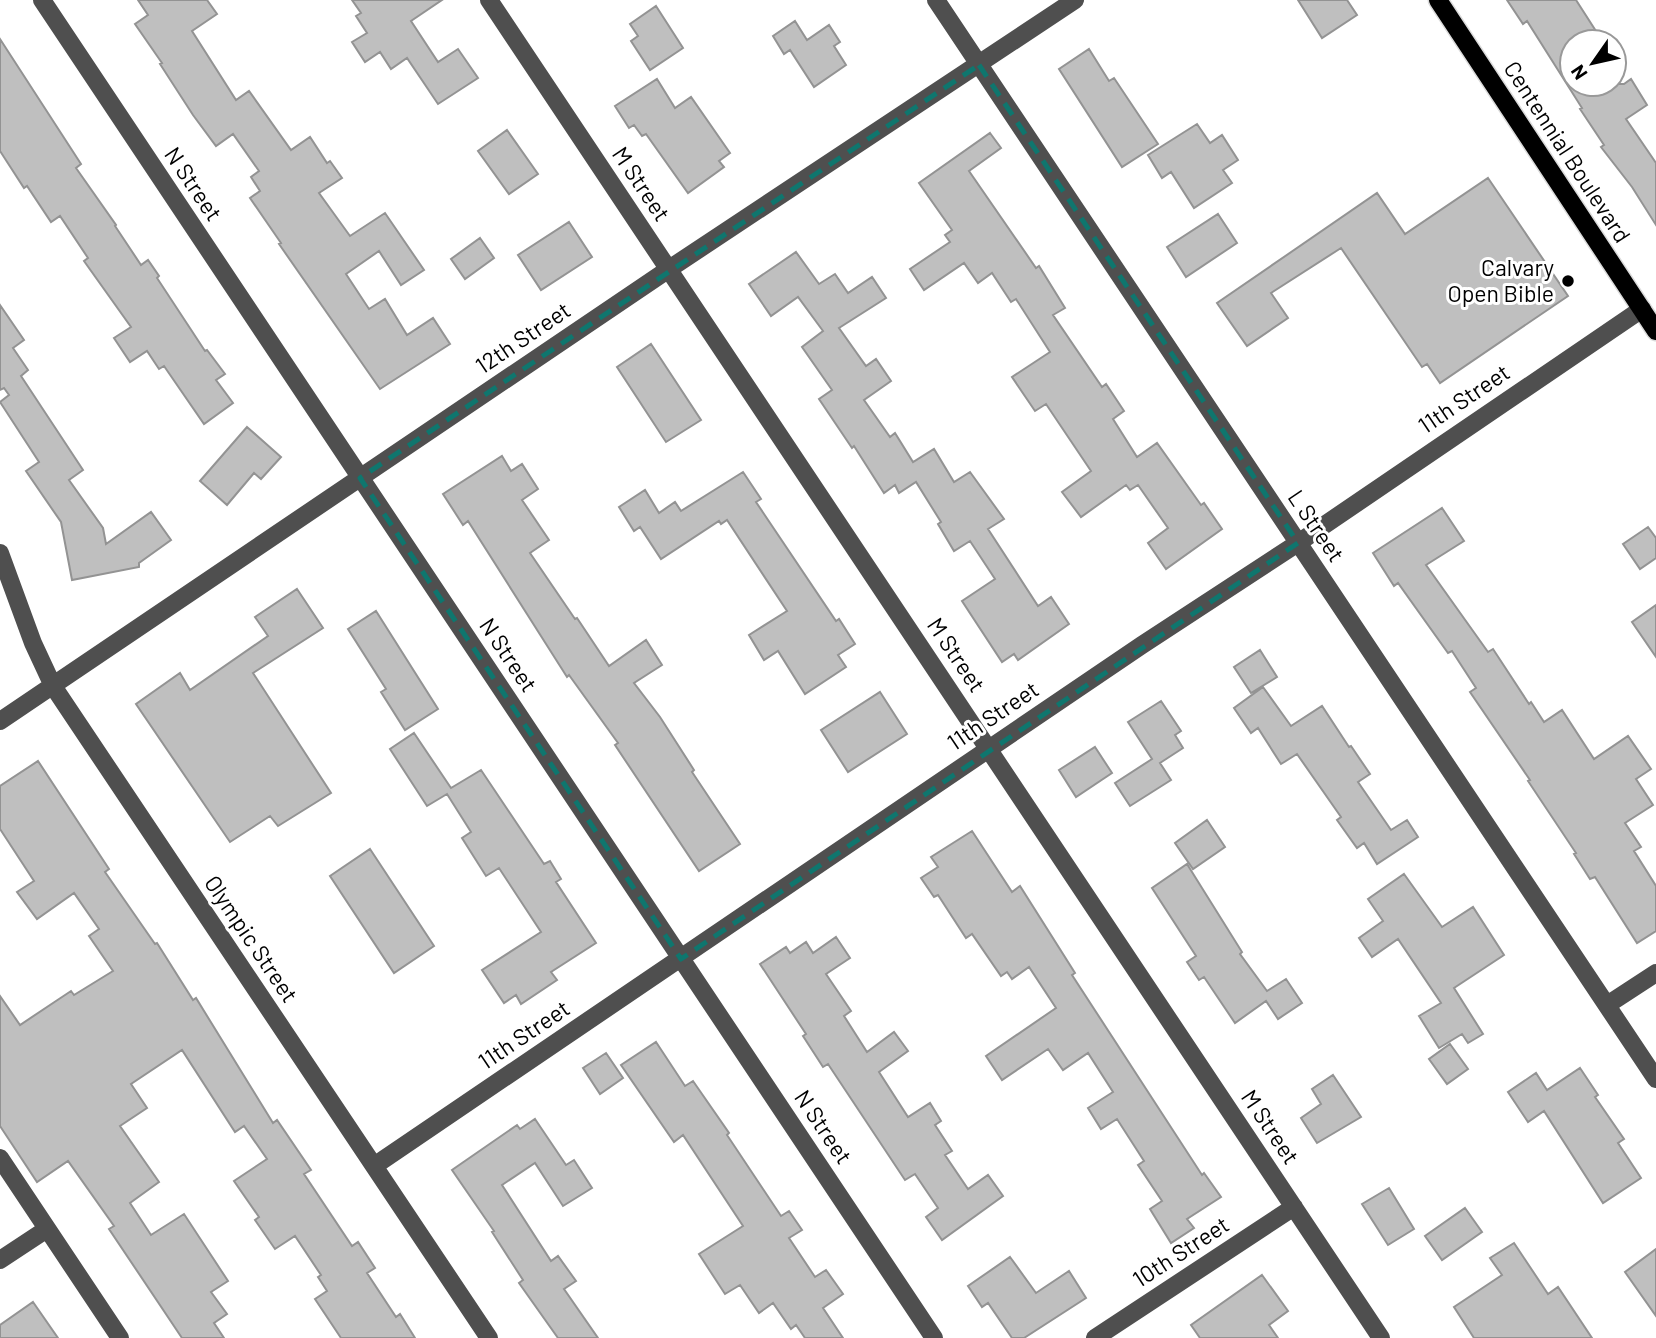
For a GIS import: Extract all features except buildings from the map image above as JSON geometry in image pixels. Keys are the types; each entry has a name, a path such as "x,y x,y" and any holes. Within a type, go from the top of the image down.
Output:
{"main road":[{"name":"Centennial Boulevard","path":"1438,0 1656,331"}],"street":[{"name":"N Street","path":"42,0 934,1338"},
{"name":"M Street","path":"489,0 1381,1338"},
{"name":"L Street","path":"936,0 1656,1079"},
{"name":"12th Street","path":"0,721 669,270 1076,0"},
{"name":"11th Street","path":"374,1166 1642,309"},
{"name":"Olympic Street","path":"0,553 33,643 53,686 489,1338"},
{"path":"1607,1004 1656,973"},
{"path":"0,1158 120,1338"},
{"name":"10th Street","path":"1095,1338 1294,1207"},
{"path":"0,1260 47,1229"}],"highlighted area":[{"path":"979,65 1298,543 681,959 360,478"}],"place":[{"name":"Calvary Open Bible","path":"1568,281"}]}
